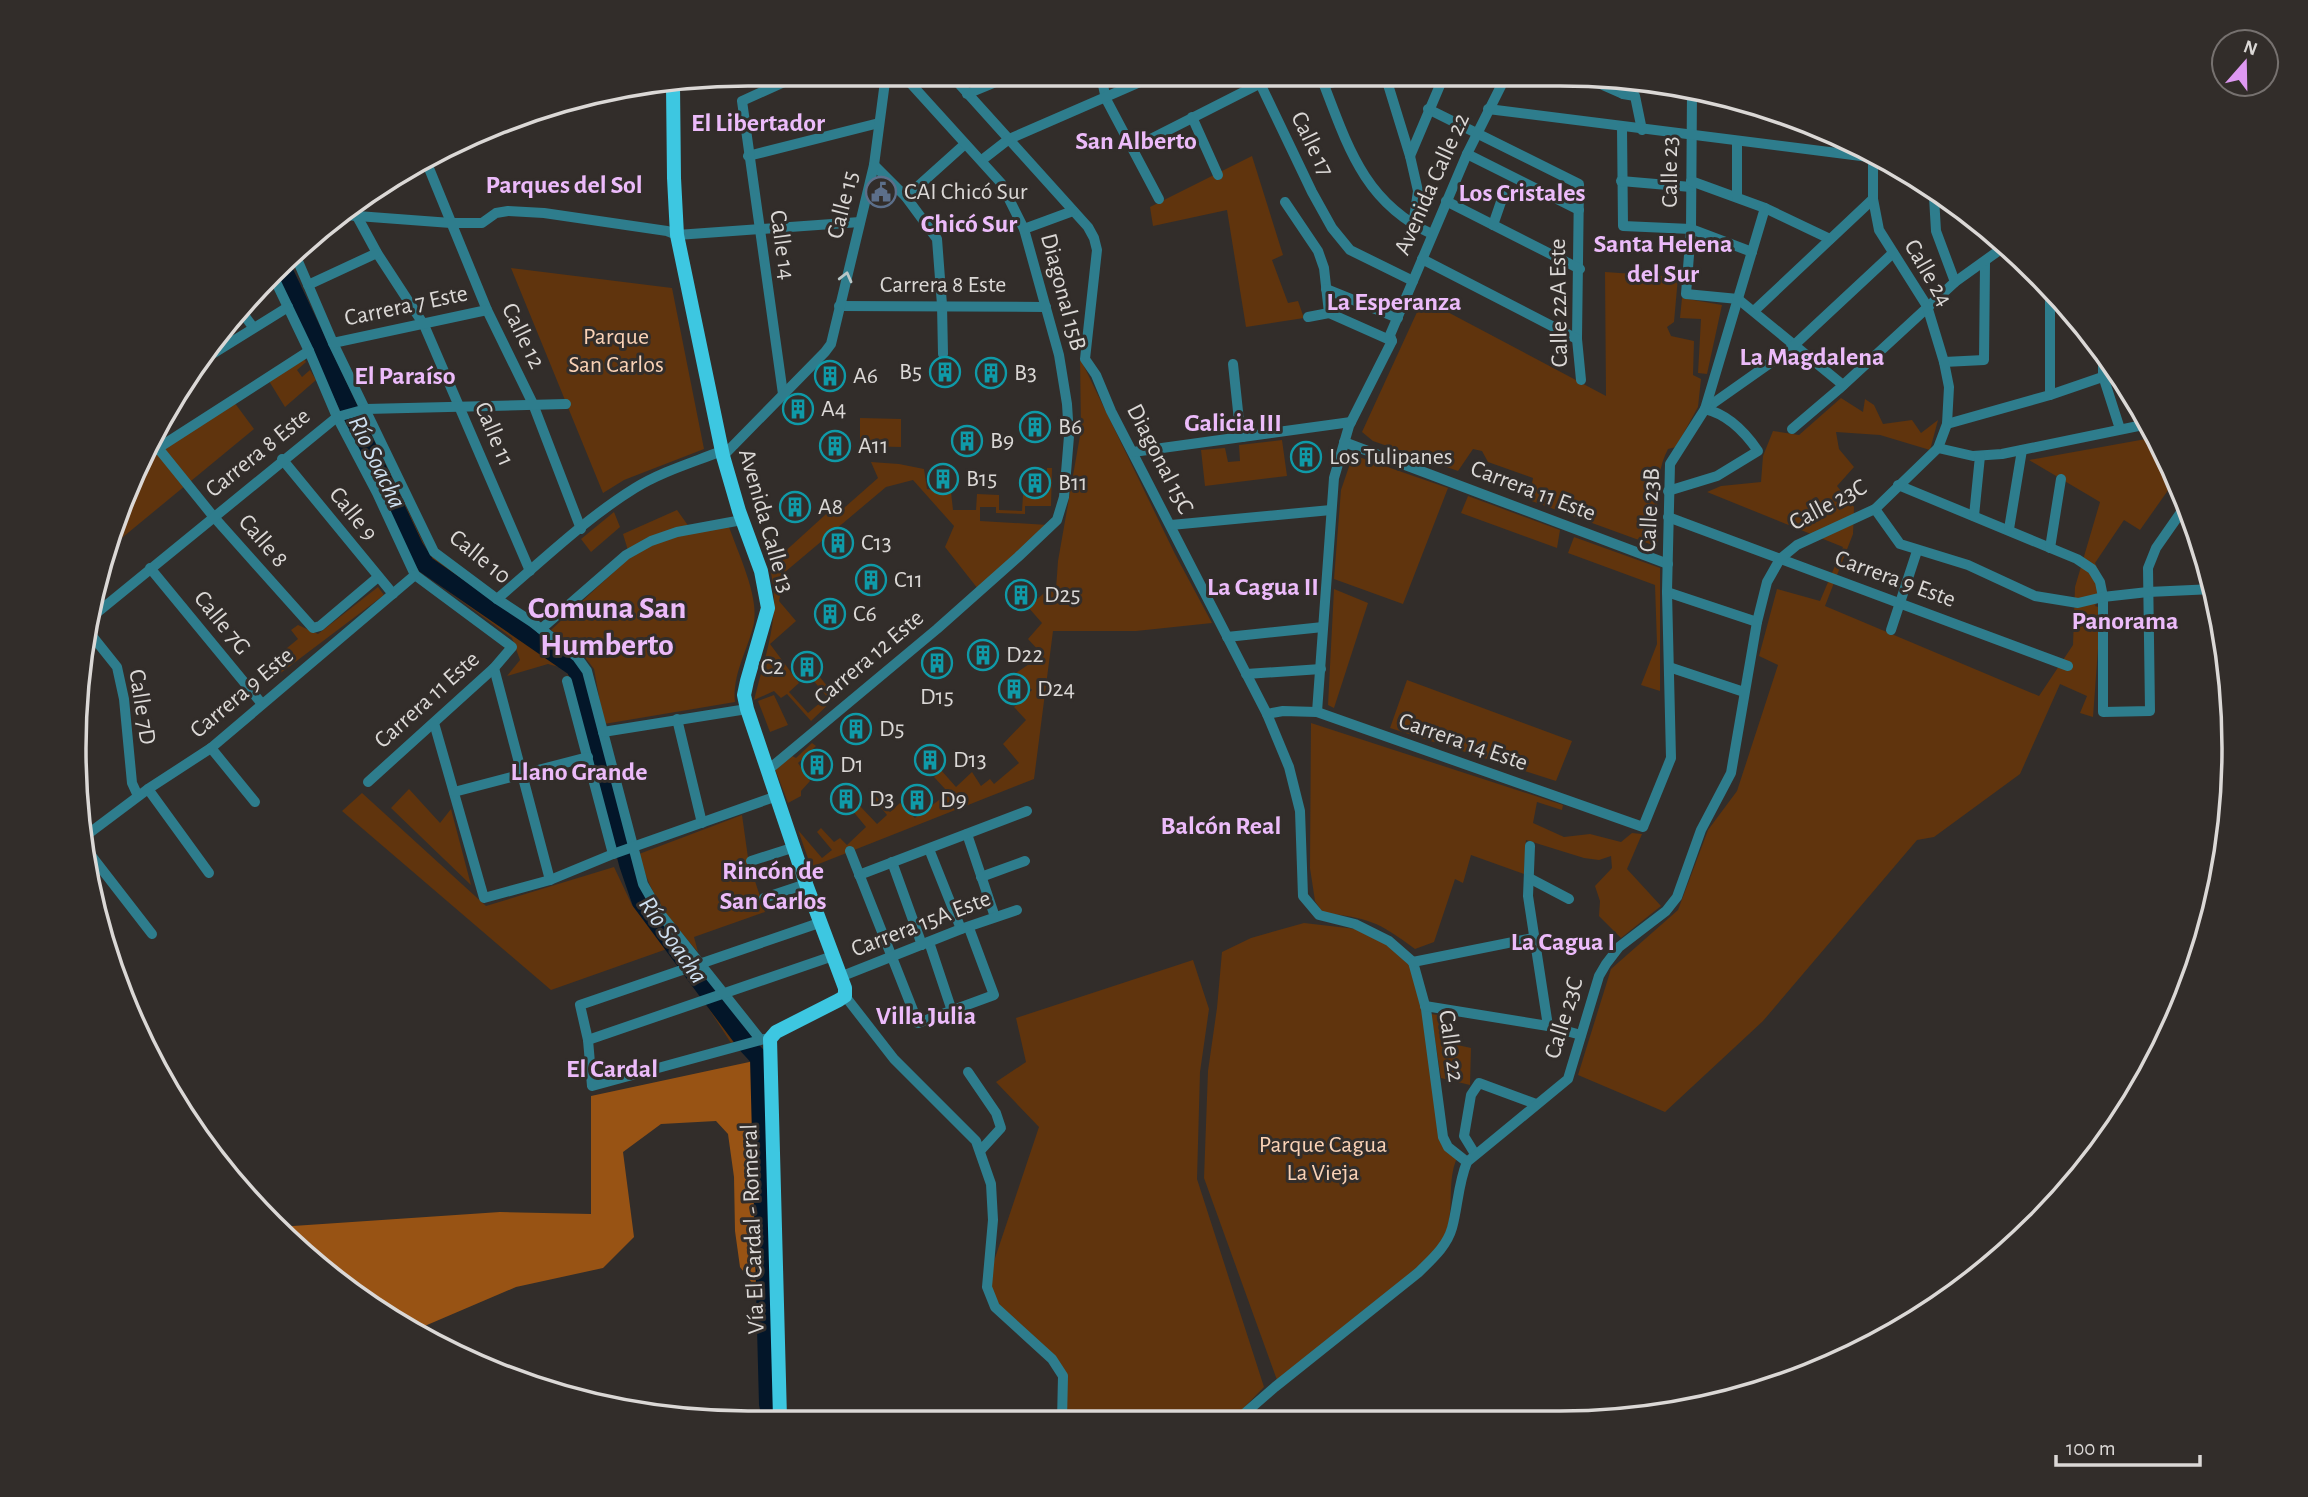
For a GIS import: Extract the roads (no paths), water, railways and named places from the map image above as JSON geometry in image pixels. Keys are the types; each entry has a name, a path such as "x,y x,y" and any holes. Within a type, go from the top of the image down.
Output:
{"main road":[{"name":"Avenida Calle 13","path":"673,90 677,235 723,456 761,571 768,608 744,695 806,884 845,988 845,996"},
{"path":"761,1040 845,996"},
{"name":"Vía El Cardal - Romeral","path":"761,1040 780,1411"}],"street":[{"name":"Calle 14","path":"775,86 742,101 783,394"},
{"name":"Calle 15","path":"783,394 831,344 874,165 884,86"},
{"name":"Diagonal 15B","path":"913,86 982,160 1010,198 1024,229 1059,355 1069,436 1064,497 1057,520"},
{"name":"Diagonal 15C","path":"960,86 1088,227 1094,238 1097,250 1086,359 1267,714 1289,767 1300,811 1303,896 1319,915 1355,924 1389,941 1413,962"},
{"path":"967,94 986,86"},
{"path":"1103,86 1106,99 1158,199"},
{"path":"982,160 1009,139 1133,86"},
{"path":"1133,148 1248,86"},
{"name":"Calle 17","path":"1262,86 1332,228 1350,250 1413,281"},
{"path":"1324,86 1361,173 1386,204 1413,226 1432,234"},
{"path":"1388,86 1418,191 1413,226"},
{"path":"1410,156 1439,86"},
{"name":"Avenida Calle 22","path":"1317,712 1334,478 1344,442 1392,341 1390,335 1446,201 1501,86"},
{"path":"1611,88 1629,95"},
{"path":"1627,89 1642,130"},
{"name":"Calle 23","path":"1692,99 1691,229 1686,294 1738,299"},
{"path":"1428,109 1476,135"},
{"path":"1488,109 1857,156"},
{"path":"1192,117 1218,175"},
{"path":"748,156 879,123"},
{"path":"1622,128 1623,226 1691,229 1752,252"},
{"name":"Calle 22A Este","path":"1476,135 1579,184 1577,339 1581,380"},
{"path":"1737,142 1737,197"},
{"path":"906,197 965,144"},
{"path":"1467,154 1579,209"},
{"name":"Calle 24","path":"1871,164 1873,200 1879,230 1927,306 1944,362 1949,387 1947,424 1938,448"},
{"path":"874,165 906,197 937,239 943,354"},
{"name":"Calle 12","path":"429,169 487,310 533,404 581,529"},
{"path":"1621,181 1691,184 1765,208 1830,239"},
{"path":"1493,225 1503,196"},
{"path":"1754,311 1873,200"},
{"path":"1446,201 1580,269"},
{"path":"1285,202 1318,251 1324,268 1329,313"},
{"path":"1934,202 1936,231 1955,282"},
{"name":"Calle 23B","path":"1643,827 1671,758 1667,592 1670,464 1705,409 1765,208"},
{"path":"1024,229 1073,211"},
{"path":"357,214 451,223 482,223 496,213 544,213 677,235 860,222"},
{"name":"Calle 11","path":"353,217 424,325 530,571"},
{"path":"1792,429 1927,306 1955,282 1998,252"},
{"path":"308,285 377,253"},
{"path":"1705,409 1794,345 1893,253"},
{"path":"1422,259 1577,339"},
{"name":"Calle 10","path":"299,263 333,343 434,552 541,629 577,657 587,671 603,732 624,851"},
{"path":"1944,362 1984,360 1984,263"},
{"path":"277,283 337,416 415,575"},
{"path":"1326,289 1398,318"},
{"path":"1738,299 1843,385"},
{"path":"2050,303 2050,395"},
{"name":"Carrera 8 Este","path":"839,306 1046,307"},
{"path":"228,339 288,307"},
{"name":"Carrera 7 Este","path":"333,343 487,310"},
{"path":"1308,317 1329,313 1392,341"},
{"path":"245,318 253,327"},
{"path":"158,448 309,351"},
{"path":"1233,364 1243,437"},
{"path":"2103,370 2120,429"},
{"path":"1947,424 2050,395 2107,375"},
{"path":"497,599 607,507 646,482 719,452 723,456 783,394"},
{"name":"Carrera 8 Este","path":"100,610 337,416 366,409 566,404"},
{"path":"1668,491 1717,476 1758,451 1750,438 1720,413 1705,409"},
{"path":"1133,452 1352,422"},
{"path":"1938,448 1973,457 2022,450 2138,426"},
{"name":"Carrera 11 Este","path":"1344,442 1668,564"},
{"name":"Calle 23C","path":"1466,1163 1568,1079 1599,976 1606,964 1619,947 1666,911 1677,897 1701,830 1731,773 1757,622 1767,582 1780,559 1797,545 1875,509 1938,448"},
{"path":"2009,530 2022,450"},
{"name":"Calle 8","path":"156,451 313,628 320,626 378,577"},
{"path":"1974,516 1980,456"},
{"name":"Calle 9","path":"282,459 393,594"},
{"path":"2050,548 2061,479"},
{"path":"1898,485 2077,559 2092,569 2100,582 2103,597 2103,712 2150,711 2148,568 2156,548 2179,515"},
{"path":"1875,509 1900,544 1968,565 2035,596 2078,603 2148,592 2203,590"},
{"path":"1171,525 1331,510"},
{"name":"Carrera 9 Este","path":"1668,517 2068,666"},
{"path":"541,629 626,555 651,541 677,532 742,520"},
{"name":"Carrera 12 Este","path":"768,770 937,629 1057,520"},
{"path":"1891,630 1917,551"},
{"name":"Calle 7G","path":"150,568 262,704"},
{"name":"Carrera 9 Este","path":"91,832 143,792 211,748 415,575"},
{"name":"Carrera 11 Este","path":"368,782 494,668 512,647 415,575"},
{"path":"1667,592 1757,622"},
{"path":"1227,637 1323,627"},
{"name":"Calle 7D","path":"95,639 117,667 124,699 132,783 143,792 209,873"},
{"path":"1669,667 1744,692"},
{"path":"494,668 550,880"},
{"path":"1246,674 1321,669"},
{"name":"Calle 10","path":"567,681 588,757 624,851 692,966 715,996 761,1040"},
{"path":"603,732 747,709"},
{"name":"Carrera 14 Este","path":"1267,714 1283,711 1317,712 1643,827"},
{"path":"677,719 702,823"},
{"path":"434,723 484,898 550,880 777,796"},
{"path":"211,748 255,802"},
{"path":"454,792 588,757"},
{"path":"859,875 1027,811"},
{"path":"967,834 995,917"},
{"path":"1530,846 1528,897 1548,1026"},
{"path":"751,860 795,847"},
{"path":"850,851 918,1023 994,995 929,849"},
{"path":"95,861 152,934"},
{"path":"892,862 952,1011"},
{"path":"981,877 1025,862"},
{"path":"1529,878 1569,899"},
{"path":"764,898 806,884"},
{"name":"Carrera 15A Este","path":"840,977 1017,910"},
{"path":"761,1040 592,1086 588,1040 580,1005 822,922"},
{"path":"1413,962 1533,937"},
{"name":"Carrera 15A Este","path":"588,1040 833,956"},
{"name":"Calle 22","path":"1413,962 1425,1006 1443,1137 1448,1147 1466,1163"},
{"path":"845,996 894,1059 976,1141 991,1184 993,1220 986,1287 995,1307 1052,1359 1063,1376 1062,1411"},
{"path":"1425,1006 1548,1026 1581,1035"},
{"path":"968,1073 996,1113 1001,1128 980,1151"},
{"path":"1475,1154 1466,1142 1465,1127 1471,1095 1479,1083 1536,1104"},
{"path":"1247,1411 1419,1272 1440,1251 1452,1230 1460,1181 1466,1163"}],"waterway":[{"name":"Río Soacha","path":"286,275 415,548 426,565 574,667 641,902 759,1058 770,1411"}],"place":[{"name":"CAI Chicó Sur","path":"881,192"},
{"name":"B5","path":"945,372"},
{"name":"B3","path":"991,373"},
{"name":"A6","path":"830,376"},
{"name":"A4","path":"798,409"},
{"name":"B6","path":"1035,427"},
{"name":"B9","path":"967,441"},
{"name":"A11","path":"835,446"},
{"name":"Los Tulipanes","path":"1306,457"},
{"name":"B15","path":"943,479"},
{"name":"B11","path":"1035,483"},
{"name":"A8","path":"795,507"},
{"name":"C13","path":"838,543"},
{"name":"C11","path":"871,580"},
{"name":"D25","path":"1021,595"},
{"name":"C6","path":"830,614"},
{"name":"D22","path":"983,655"},
{"name":"D15","path":"937,663"},
{"name":"C2","path":"807,667"},
{"name":"D24","path":"1014,689"},
{"name":"D5","path":"856,729"},
{"name":"D13","path":"930,760"},
{"name":"D1","path":"817,765"},
{"name":"D3","path":"846,799"},
{"name":"D9","path":"917,800"}],"district":[{"name":"El Libertador","path":"758,123"},
{"name":"San Alberto","path":"1136,141"},
{"name":"Parques del Sol","path":"564,185"},
{"name":"Los Cristales","path":"1522,193"},
{"name":"Chicó Sur","path":"969,224"},
{"name":"Santa Helena del Sur","path":"1663,259"},
{"name":"La Esperanza","path":"1394,302"},
{"name":"La Magdalena","path":"1812,357"},
{"name":"El Paraíso","path":"405,376"},
{"name":"Galicia III","path":"1233,423"},
{"name":"La Cagua II","path":"1263,587"},
{"name":"Panorama","path":"2125,621"},
{"name":"Comuna San Humberto","path":"607,626"},
{"name":"Llano Grande","path":"579,772"},
{"name":"Balcón Real","path":"1221,826"},
{"name":"Rincón de San Carlos","path":"773,886"},
{"name":"La Cagua I","path":"1563,942"},
{"name":"Villa Julia","path":"926,1016"},
{"name":"El Cardal","path":"612,1069"}],"park label":[{"name":"Parque San Carlos","path":"616,351"},
{"name":"Parque Cagua La Vieja","path":"1323,1159"}]}
